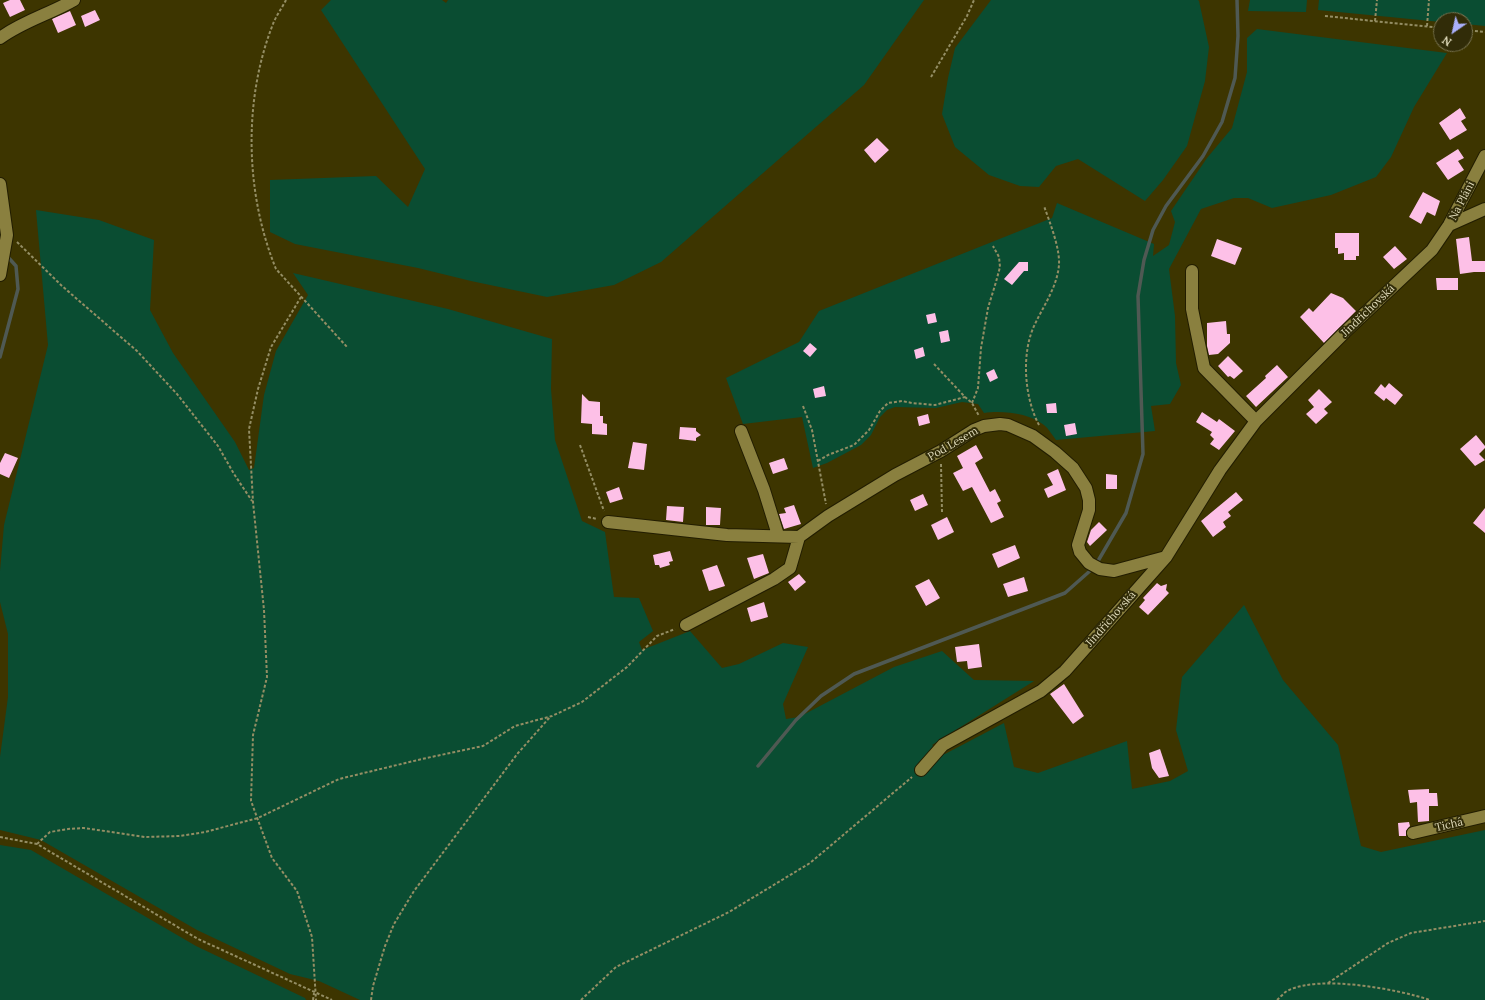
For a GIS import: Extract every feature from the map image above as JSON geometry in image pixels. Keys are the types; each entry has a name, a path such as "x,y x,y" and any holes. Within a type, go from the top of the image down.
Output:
{"street":[{"path":"0,38 26,22 74,0"},
{"name":"Na Pláni","path":"1449,225 1485,156"},
{"path":"0,184 6,240 0,275"},
{"path":"1449,225 1485,209"},
{"name":"Jindřichovská","path":"921,770 943,745 1041,691 1065,671 1166,557 1220,470 1256,421 1345,332 1432,250 1449,225"},
{"path":"1192,271 1192,309 1204,368 1256,421"},
{"name":"Pod Lesem","path":"799,537 828,516 895,476 941,451 974,430 984,426 1000,424 1020,429 1033,436 1055,452 1072,468 1086,488 1089,500 1089,510 1078,544 1080,552 1084,558 1100,569 1114,571 1166,557"},
{"path":"741,431 764,490 778,535"},
{"path":"608,522 727,535 778,535 799,537 790,568 774,579 686,624"},
{"name":"Tichá","path":"1414,833 1485,816"}],"path":[{"path":"286,0 273,23 259,66 254,98 251,142 252,171 269,253 276,269 347,347"},
{"path":"931,77 967,16 974,0"},
{"path":"1375,21 1377,0"},
{"path":"1427,26 1429,0"},
{"path":"1325,16 1433,27"},
{"path":"1473,31 1485,32"},
{"path":"1040,426 1035,417 1028,390 1026,369 1027,351 1034,326 1055,284 1059,265 1058,253 1044,206"},
{"path":"6,240 21,245 62,286 137,351 177,394 218,446 234,474 253,502"},
{"path":"934,364 965,398 972,403 978,388 981,348 988,308 1000,267 999,257 993,246"},
{"path":"302,297 271,348 258,389 249,429 253,502 264,610 267,677 253,736 251,801 272,858 297,892 312,936 315,1000"},
{"path":"818,461 828,455 854,445 869,430 880,411 888,403 902,401 912,404 935,405 965,398"},
{"path":"803,406 812,430 828,516"},
{"path":"580,445 608,522"},
{"path":"941,451 942,512"},
{"path":"37,844 50,832 68,828 84,828 145,837 180,836 205,832 258,818 340,779 483,746 515,726 552,716 582,702 627,667 657,636 686,624"},
{"path":"371,1000 373,986 387,940 394,924 414,891 518,753 552,716"},
{"path":"581,1000 616,967 729,912 810,863 921,770"},
{"path":"0,837 37,844 198,939 332,1000"},
{"path":"1328,984 1388,943 1411,933 1485,921"},
{"path":"1277,1000 1288,990 1307,985 1328,984 1395,991 1430,1000"}],"green space":[{"path":"331,0 442,0 446,3 448,0 924,0 864,85 661,262 614,285 547,297 418,268 295,244 270,232 270,180 376,176 408,207 425,169 321,10"},
{"path":"991,0 1199,1 1209,47 1205,81 1187,146 1163,180 1145,201 1078,159 1056,166 1039,187 1020,186 989,175 955,147 942,114 955,48"},
{"path":"1250,0 1307,0 1306,12 1248,11"},
{"path":"1319,0 1485,0 1485,26 1473,25 1473,12 1433,12 1433,21 1318,10"},
{"path":"1257,29 1447,53 1414,107 1391,157 1376,177 1331,195 1272,208 1248,198 1234,198 1201,209 1169,269 1175,316 1176,363 1181,385 1170,404 1151,406 1155,431 1056,440 1049,430 1038,421 1015,413 984,413 978,404 962,402 936,408 895,407 887,410 880,417 871,435 861,445 827,463 813,468 802,417 743,424 726,378 799,342 819,311 1052,218 1057,203 1154,244 1153,256 1169,245 1175,222 1171,211 1207,158 1232,128 1247,72 1247,38"},
{"path":"36,210 99,220 154,240 150,310 173,353 235,442 249,470 254,468 264,395 276,351 308,295 293,273 448,309 552,339 551,389 555,440 582,521 605,532 614,597 639,598 653,631 639,642 642,650 690,631 722,668 739,664 783,643 808,647 783,704 786,719 799,717 894,667 942,651 974,680 1034,681 932,745 945,754 1004,723 1014,767 1038,773 1127,741 1132,789 1170,781 1188,771 1176,730 1182,677 1244,605 1283,680 1338,745 1361,846 1381,852 1485,830 1485,1000 360,1000 319,981 290,974 197,930 41,840 0,830 0,757 8,697 8,634 0,602 0,571 4,525 48,345"},
{"path":"0,845 31,850 196,946 305,998 306,1000 0,1000"}],"building":[{"path":"10,0 20,0 25,10 10,17 3,3"},
{"path":"95,10 100,20 85,27 81,16"},
{"path":"70,11 76,25 58,33 52,19"},
{"path":"1460,108 1466,118 1461,121 1467,130 1450,140 1439,123"},
{"path":"877,138 889,150 875,163 864,150"},
{"path":"1458,149 1464,158 1458,161 1464,170 1448,180 1436,163"},
{"path":"1423,192 1440,201 1435,216 1427,212 1421,224 1409,217"},
{"path":"1335,233 1359,233 1359,256 1356,256 1356,260 1344,260 1344,253 1338,254 1338,248 1335,248"},
{"path":"1469,237 1472,261 1485,261 1485,272 1460,274 1456,239"},
{"path":"1217,239 1242,248 1235,265 1211,256"},
{"path":"1395,246 1407,259 1394,269 1383,257"},
{"path":"1019,262 1028,262 1028,271 1024,271 1012,285 1004,279"},
{"path":"1436,278 1458,278 1458,290 1437,290"},
{"path":"1331,293 1343,298 1356,311 1324,343 1300,317 1309,308 1313,312"},
{"path":"935,313 937,322 928,324 926,315"},
{"path":"1226,321 1227,334 1230,334 1230,343 1218,354 1209,355 1207,346 1207,323"},
{"path":"948,330 950,341 941,343 939,332"},
{"path":"810,343 817,349 810,357 803,351"},
{"path":"923,347 925,356 916,359 914,350"},
{"path":"1228,356 1243,371 1234,379 1230,376 1228,377 1218,366"},
{"path":"1277,365 1288,377 1256,407 1246,396 1266,378 1265,376"},
{"path":"994,369 998,378 990,382 986,373"},
{"path":"1389,383 1403,395 1395,405 1386,398 1384,401 1374,393 1381,384 1385,388"},
{"path":"824,386 826,396 815,398 813,389"},
{"path":"1319,389 1332,402 1324,409 1328,413 1316,424 1306,414 1314,407 1308,400"},
{"path":"582,394 589,401 600,402 600,416 603,416 603,423 607,424 607,435 592,434 592,424 581,423"},
{"path":"1056,403 1057,413 1047,413 1046,404"},
{"path":"1202,412 1217,422 1219,419 1235,431 1219,450 1210,444 1214,439 1210,435 1212,432 1196,422"},
{"path":"928,414 930,423 919,426 917,417"},
{"path":"1075,423 1077,434 1066,436 1064,425"},
{"path":"680,427 696,428 696,431 701,435 696,438 696,441 679,439"},
{"path":"1476,435 1485,446 1479,454 1485,460 1475,466 1460,449"},
{"path":"633,442 647,444 644,470 628,468"},
{"path":"976,445 983,458 975,463 990,492 995,489 1001,501 997,503 1004,517 991,523 972,487 963,491 953,473 963,468 957,456"},
{"path":"5,453 18,458 9,478 0,474 0,463"},
{"path":"784,458 788,469 773,474 769,463"},
{"path":"1058,469 1066,490 1048,498 1044,489 1053,485 1047,474"},
{"path":"1106,474 1117,475 1117,489 1106,489"},
{"path":"619,487 623,499 610,503 606,492"},
{"path":"1236,492 1243,500 1228,512 1231,516 1223,522 1226,527 1213,537 1201,521"},
{"path":"923,494 928,505 915,511 910,500"},
{"path":"794,505 801,524 784,529 779,514 786,513 784,508"},
{"path":"667,506 684,507 683,522 666,520"},
{"path":"706,507 721,508 720,525 706,525"},
{"path":"1485,508 1485,533 1473,523"},
{"path":"947,517 954,532 938,540 931,525"},
{"path":"1099,522 1107,530 1090,546 1087,542 1091,530"},
{"path":"1015,545 1020,558 998,568 992,554"},
{"path":"670,551 673,561 669,562 670,565 660,568 659,565 655,565 653,555"},
{"path":"763,554 769,573 754,579 747,558"},
{"path":"717,565 725,586 709,591 702,570"},
{"path":"799,574 806,582 795,591 788,582"},
{"path":"1024,577 1028,591 1008,597 1003,584"},
{"path":"929,579 940,598 926,606 915,586"},
{"path":"1157,583 1161,586 1167,584 1166,590 1169,593 1148,615 1139,607 1145,600 1143,598"},
{"path":"764,602 768,617 751,622 747,608"},
{"path":"979,644 982,667 968,669 967,661 957,662 955,647"},
{"path":"1064,684 1084,716 1073,724 1050,694"},
{"path":"1160,749 1169,776 1159,778 1152,768 1149,753"},
{"path":"1429,789 1429,793 1437,793 1438,806 1429,806 1429,821 1418,822 1417,802 1410,803 1408,790"},
{"path":"1409,822 1410,826 1406,831 1406,836 1399,836 1398,823"}],"waterway":[{"path":"1098,561 1126,513 1143,454 1138,296 1144,260 1153,230 1166,206 1203,156 1222,122 1235,78 1238,36 1237,0"},
{"path":"0,357 18,289 16,266 7,256"},
{"path":"758,766 796,720 821,696 854,674 1065,593 1091,570"}]}
